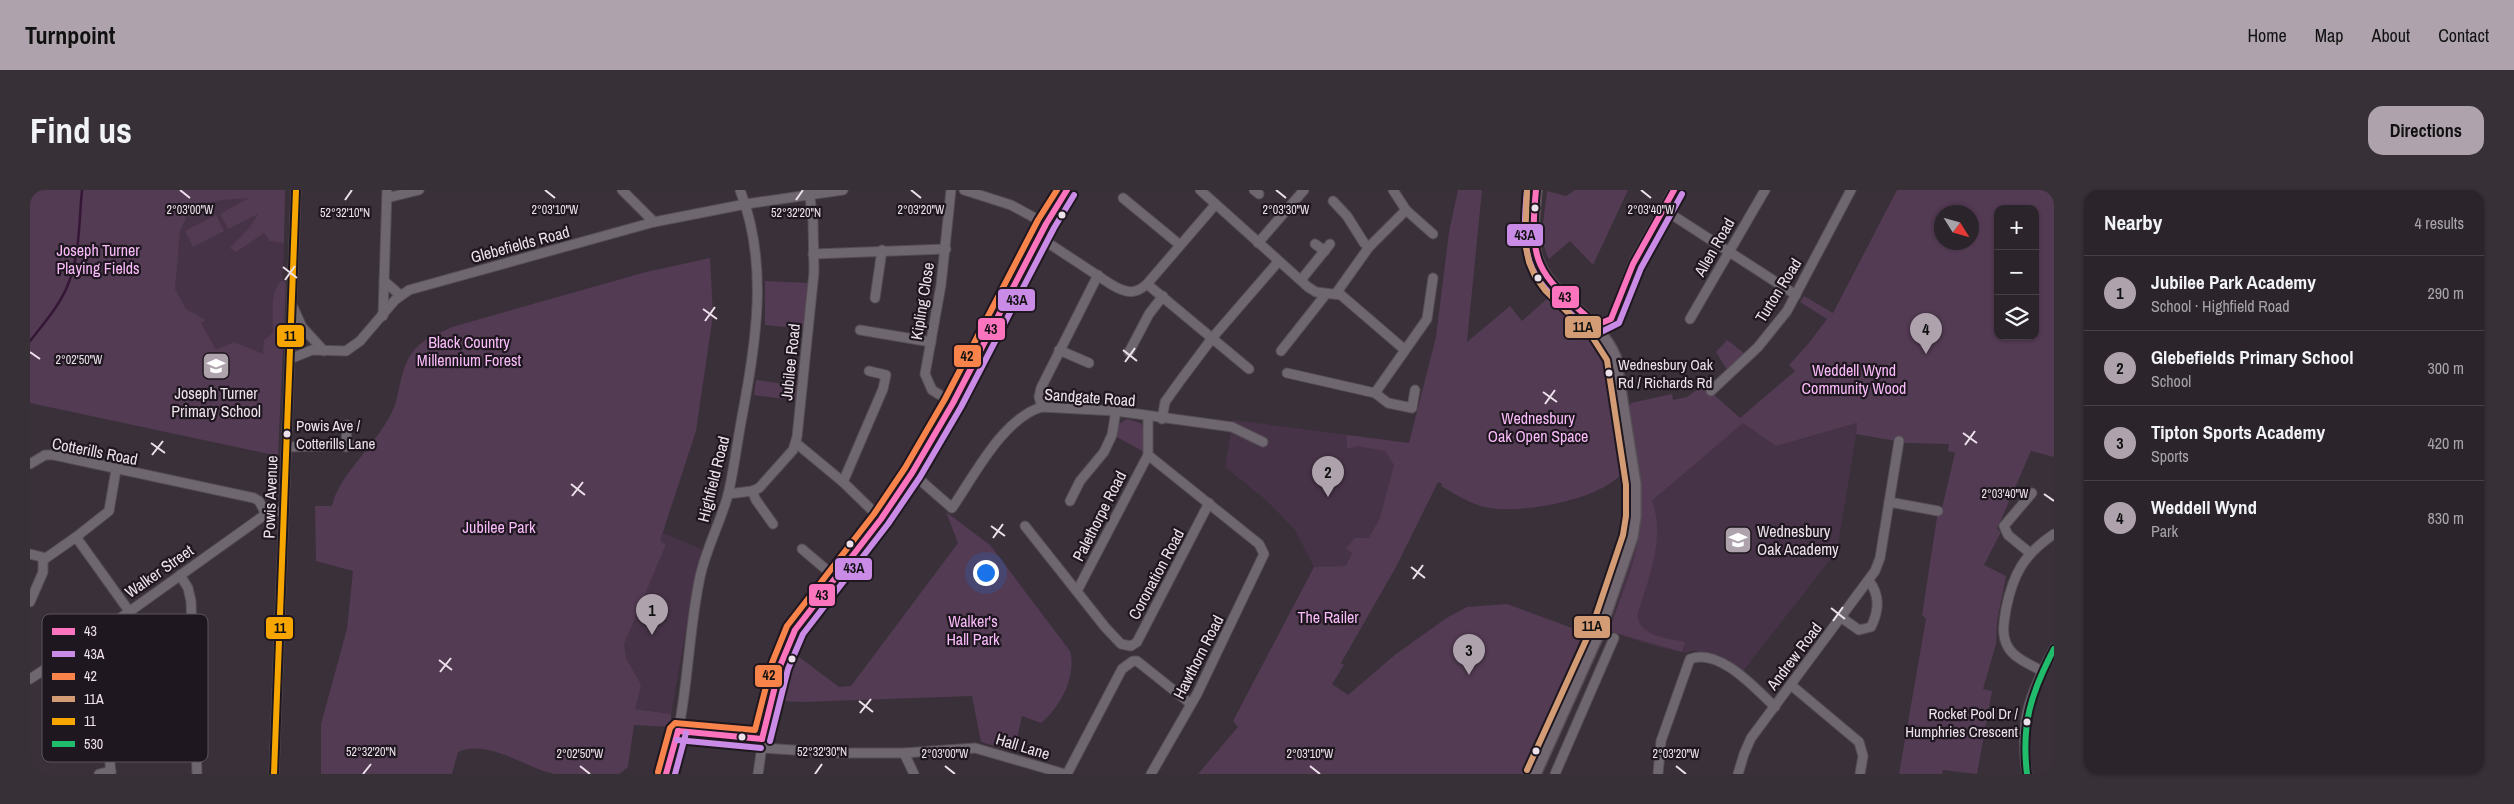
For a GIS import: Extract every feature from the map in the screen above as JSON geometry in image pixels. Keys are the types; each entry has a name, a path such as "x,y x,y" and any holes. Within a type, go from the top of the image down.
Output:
{"main road":[{"path":"1536,190 1534,223 1537,260 1544,273 1557,288 1596,325 1607,340 1615,357 1635,484 1635,517 1632,537 1600,630 1536,774"}],"street":[{"name":"Powis Avenue","path":"274,774 296,190"},
{"path":"383,316 387,194 419,190"},
{"path":"622,190 654,222"},
{"name":"Highfield Road","path":"666,774 678,732 700,576 728,494 756,343 758,301 756,253 746,204 740,190"},
{"name":"Glebefields Road","path":"400,294 654,222 809,192 843,190"},
{"name":"Kipling Close","path":"951,190 946,248 926,380 932,390 953,403"},
{"path":"964,190 990,193 1046,224"},
{"path":"758,774 762,743 780,666 795,630 881,518 912,473 953,403 1039,237 1067,190"},
{"path":"1200,190 1278,262 1316,292 1326,294 1337,292 1349,300 1405,350"},
{"path":"1258,243 1304,190"},
{"path":"1393,190 1406,210 1433,234"},
{"path":"1596,325 1611,318 1615,312 1633,264 1674,190"},
{"name":"Allen Road","path":"1690,319 1765,190"},
{"name":"Turton Road","path":"1711,391 1758,347 1787,311 1851,190"},
{"name":"Jubilee Road","path":"796,443 814,272 813,221 809,192"},
{"path":"1123,198 1180,245"},
{"path":"1332,201 1347,216 1364,243 1369,247"},
{"path":"1039,237 1122,291 1132,293 1140,290 1147,284 1215,205"},
{"path":"1663,209 1796,295"},
{"path":"1337,292 1369,247 1406,210"},
{"path":"1301,280 1328,248 1315,244"},
{"path":"813,254 946,248"},
{"path":"875,298 882,250"},
{"path":"1162,419 1165,402 1213,337 1278,262"},
{"path":"1042,407 1039,397 1041,388 1098,275"},
{"path":"1375,393 1427,319 1433,278"},
{"path":"290,359 312,350 346,351 360,341 400,294 384,281"},
{"path":"1147,284 1213,337 1249,369"},
{"path":"1281,351 1326,294"},
{"path":"1129,352 1149,314 1163,296"},
{"path":"291,297 296,317 302,327 324,351"},
{"path":"860,330 931,342"},
{"path":"1059,350 1090,363"},
{"path":"843,482 878,400 886,375 869,371"},
{"path":"1287,373 1375,393 1388,402 1412,408 1415,390"},
{"name":"Sandgate Road","path":"912,473 952,508 1009,427 1026,413 1042,407 1116,411 1162,419 1232,427 1263,442"},
{"path":"1070,500 1080,481 1104,452 1112,435 1116,411"},
{"path":"1148,417 1148,455 1209,503"},
{"path":"346,447 347,425"},
{"name":"Andrew Road","path":"1739,774 1748,743 1869,581 1880,558 1899,441"},
{"path":"728,494 752,491 759,488 796,443 843,482 881,518"},
{"path":"287,447 346,447 361,445"},
{"name":"Cotterills Road","path":"30,464 45,455 54,455 116,470 254,498 259,501 266,514"},
{"name":"Palethorpe Road","path":"1077,591 1148,455"},
{"path":"30,554 43,558 76,537 108,511 116,470"},
{"path":"752,491 773,524"},
{"path":"2030,553 2008,534 2004,526 2032,493"},
{"path":"1889,502 1938,511"},
{"name":"Hawthorn Road","path":"1151,774 1192,704 1263,560 1263,550 1209,503"},
{"name":"Coronation Road","path":"1077,591 1121,644 1131,646 1137,642 1209,503"},
{"name":"Walker Street","path":"125,614 266,514 283,510"},
{"path":"1025,526 1077,591"},
{"path":"2042,671 2009,649 2005,641 2003,625 2014,576 2030,553 2054,534"},
{"path":"76,537 129,611"},
{"path":"802,549 835,577"},
{"path":"30,602 43,572 43,558"},
{"path":"180,575 188,588 191,614"},
{"path":"1842,618 1859,630 1871,627 1874,621 1878,596 1869,581"},
{"path":"1555,774 1614,638"},
{"path":"2027,774 2024,738 2031,695 2054,649"},
{"path":"1658,774 1661,742 1690,659 1695,657 1727,665 1774,706"},
{"path":"1066,774 1122,669 1128,663 1137,661 1192,704"},
{"name":"Walker Street","path":"30,679 42,671"},
{"path":"1791,685 1859,742 1863,756 1860,774"},
{"name":"Hall Lane","path":"678,732 841,753 904,753 982,749 1066,774"},
{"path":"904,753 914,774"},
{"path":"99,774 111,773"}],"shaded area":[{"name":"Joseph Turner Primary School","path":"177,190 285,195 278,449 143,421"},
{"path":"1233,420 1409,443 1371,547 1340,577 1314,567 1295,530 1266,500 1225,467"},
{"name":"Wednesbury Oak Academy","path":"1743,422 1776,446 1858,423 1837,551 1743,671 1735,664 1694,650 1685,653 1651,645 1609,631 1649,504"},
{"path":"663,533 704,550 696,574 671,714 635,709 612,651"}],"green space":[{"name":"Joseph Turner Playing Fields","path":"30,190 285,190 284,243 270,241 264,233 236,252 230,248 250,227 258,214 228,229 220,214 249,198 221,200 199,205 187,216 180,231 175,289 186,309 206,320 201,323 216,350 234,342 263,354 264,340 273,333 273,304 276,290 283,280 286,283 278,456 30,403"},
{"path":"1458,190 1482,190 1467,342 1510,306 1522,321 1550,296 1595,338 1605,350 1625,469 1616,480 1601,489 1583,496 1563,502 1522,509 1490,508 1477,505 1452,493 1438,482 1396,567 1341,663 1344,665 1332,684 1348,695 1396,654 1448,617 1467,607 1507,604 1583,632 1526,774 1198,774 1238,727 1233,721 1314,567 1346,566 1352,553 1346,549 1355,538 1369,538 1380,518 1394,465 1385,451 1357,446 1347,449 1347,435 1409,443 1436,337 1449,232"},
{"path":"1575,190 1628,190 1593,265 1570,241 1549,259 1544,244 1543,226 1547,191 1566,196"},
{"name":"Weddell Wynd Community Wood","path":"1897,190 2054,190 2054,457 2031,451 1997,529 2001,532 1984,565 2006,576 1997,622 1996,644 1983,689 1992,691 1977,774 1943,770 1942,774 1899,774 1926,619 1922,615 1938,511 1942,508 1955,453 1948,451 1949,444 1907,443 1856,434 1857,423 1776,446 1743,423 1652,501 1656,515 1656,544 1654,559 1637,616 1639,623 1649,632 1663,638 1685,642 1682,652 1609,631 1632,566 1640,527 1640,482 1629,409 1631,403 1672,394 1673,400 1687,397 1703,385 1740,418 1795,371 1789,365 1827,319 1800,302 1804,296 1833,313"},
{"path":"216,215 224,231 193,247 185,231"},
{"name":"Jubilee Park","path":"710,258 713,315 696,431 660,541 666,544 624,644 626,658 641,685 635,709 671,714 671,727 634,725 628,767 619,774 554,774 494,751 470,749 458,752 452,774 321,774 321,724 347,629 353,571 316,561 315,506 332,506 343,481 381,431 395,405 404,368 411,354 424,341 452,327 646,272"},
{"path":"765,281 808,283 804,329 765,325"},
{"path":"1727,340 1744,353 1727,370 1716,352"},
{"path":"756,380 799,386 797,401 754,395"},
{"path":"1127,419 1141,423 1145,431 1144,452 1115,436 1119,424"},
{"name":"Walker's Hall Park","path":"946,512 990,545 1070,651 1072,660 1069,680 1055,709 1048,717 1041,723 1022,716 1014,752 981,742 972,696 802,702 780,701 795,654 839,687 851,686 958,543"}],"waterway":[{"path":"30,341 57,306 66,290 73,271 79,237 82,190"}],"transit line":[{"name":"11","path":"274,774 296,190"},
{"name":"42","path":"658,772 670,728 675,723 755,730 772,663 787,626 874,514 905,468 945,399 1038,220 1057,190"},
{"name":"43","path":"762,739 780,666 795,630 881,519 912,473 953,403 1046,224 1067,190"},
{"name":"43A","path":"1527,190 1525,239 1528,257 1534,272 1542,285 1555,299 1590,331"},
{"name":"11A","path":"1527,190 1525,243 1529,262 1535,276 1545,290 1591,335 1607,360 1626,485 1626,516 1623,535 1592,627 1527,770"},
{"name":"43","path":"1536,190 1534,237 1542,268 1550,281 1562,294 1596,325"},
{"name":"43","path":"1596,325 1611,319 1633,264 1674,190"},
{"name":"43A","path":"1599,333 1619,323 1641,268 1682,194"},
{"name":"43A","path":"770,741 788,669 803,634 888,524 920,477 961,407 1054,228 1074,195"},
{"name":"530","path":"2027,774 2025,740 2030,709 2039,680 2054,649"},
{"name":"43","path":"678,731 762,739"},
{"name":"43","path":"666,774 678,731"},
{"name":"43A","path":"675,774 686,733"},
{"name":"43A","path":"677,740 761,748"}],"place":[{"name":"Weddell Wynd","path":"1926,354"},
{"name":"Joseph Turner Primary School","path":"216,366"},
{"name":"Wednesbury Oak Rd / Richards Rd","path":"1609,373"},
{"name":"Powis Ave / Cotterills Lane","path":"287,434"},
{"name":"Glebefields Primary School","path":"1328,497"},
{"name":"Wednesbury Oak Academy","path":"1738,540"},
{"name":"Jubilee Park Academy","path":"652,635"},
{"name":"Tipton Sports Academy","path":"1469,675"},
{"name":"Rocket Pool Dr / Humphries Crescent","path":"2027,722"}],"park label":[{"name":"Black Country Millennium Forest","path":"469,351"},
{"name":"Wednesbury Oak Open Space","path":"1538,427"},
{"name":"The Railer","path":"1328,617"}]}
